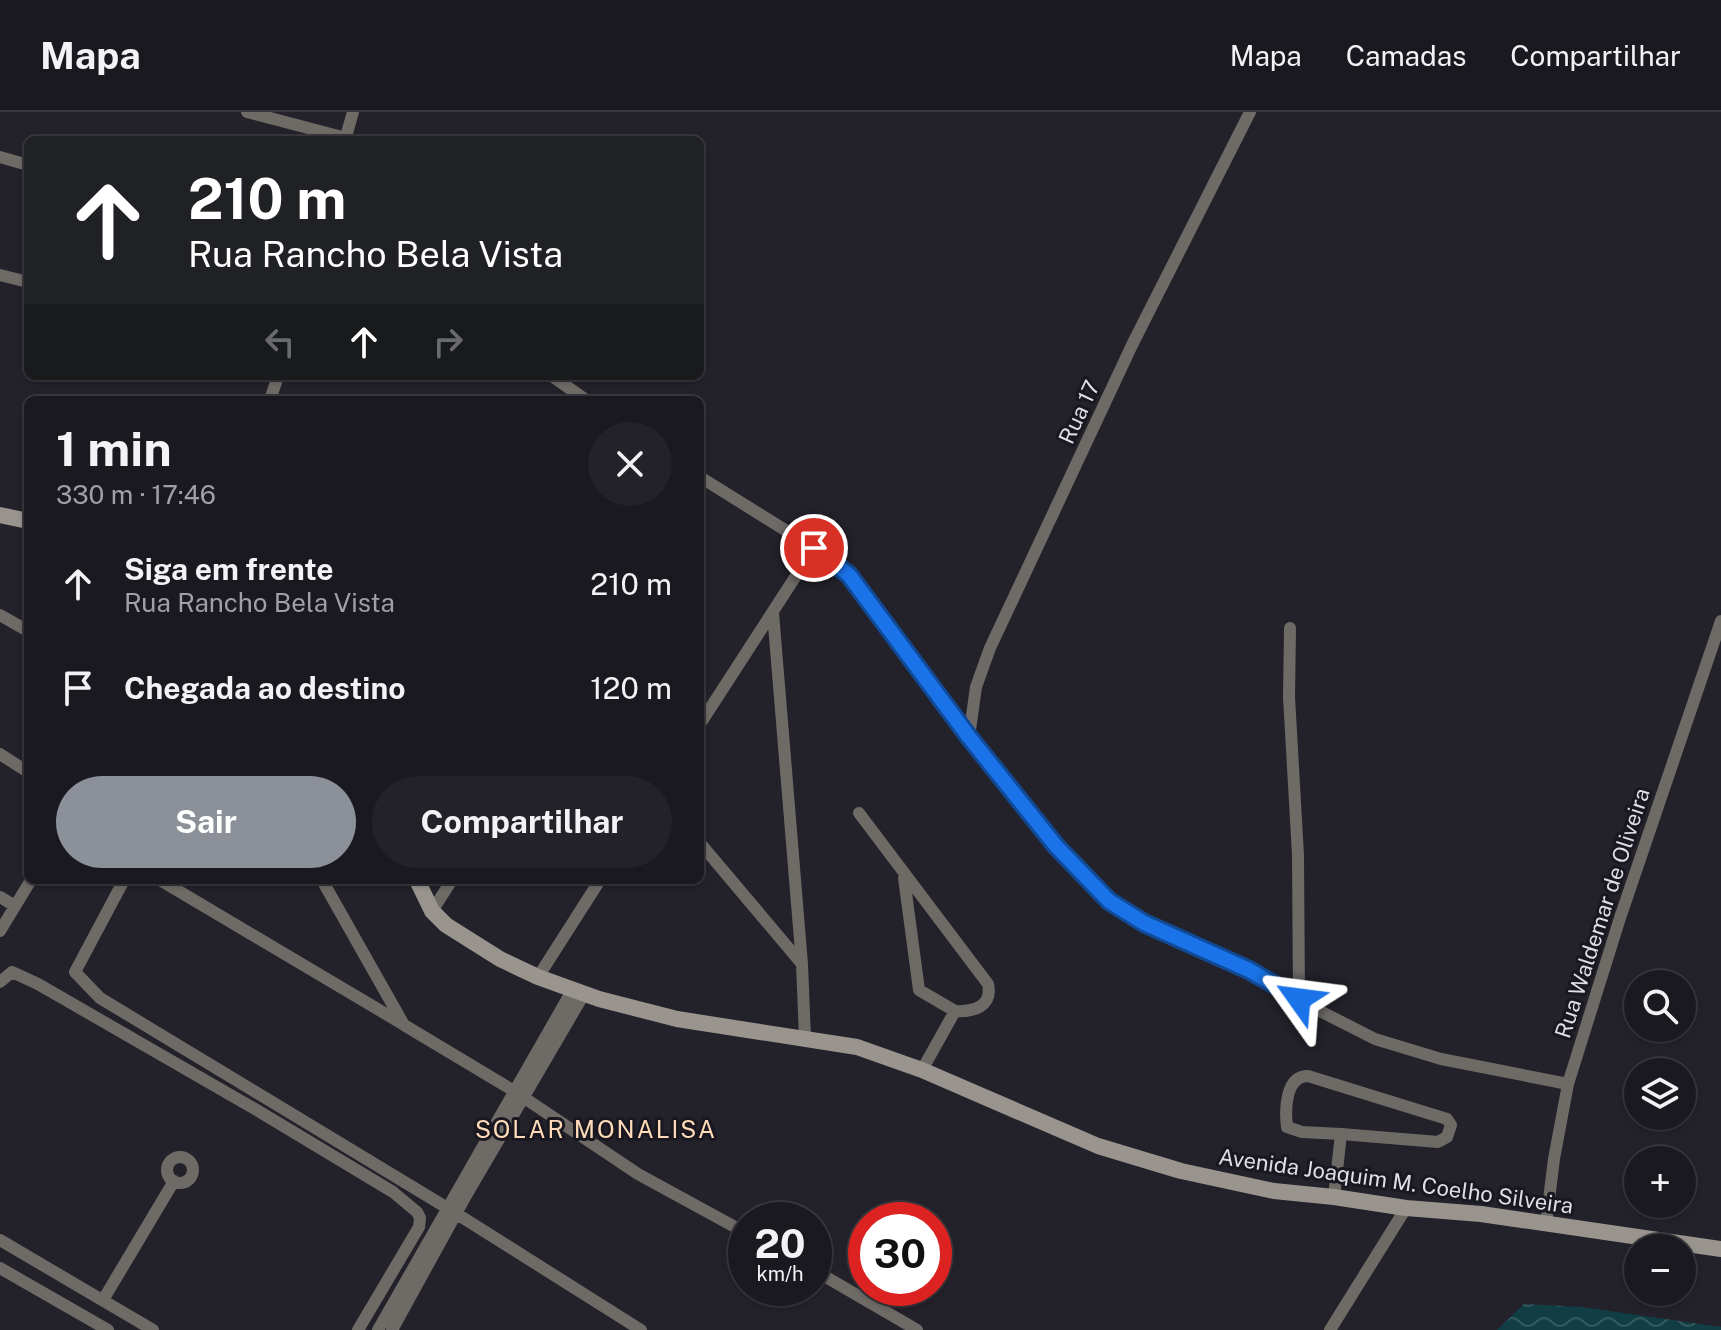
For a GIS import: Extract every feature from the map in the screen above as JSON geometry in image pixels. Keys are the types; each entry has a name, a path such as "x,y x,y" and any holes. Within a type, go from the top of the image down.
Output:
{"main road":[{"path":"0,515 24,520"},
{"name":"Avenida Joaquim M. Coelho Silveira","path":"419,884 432,911 461,937 538,977 578,992 677,1019 857,1047 922,1070 1055,1129 1126,1155 1244,1186 1406,1208 1481,1214 1721,1249"}],"street":[{"path":"247,112 334,136"},
{"path":"346,136 353,112"},
{"name":"Rua 17","path":"969,737 976,687 990,648 1133,343 1250,112"},
{"path":"0,157 24,164"},
{"path":"0,275 24,281"},
{"path":"558,380 580,396"},
{"path":"704,485 814,548 849,575 969,737 1056,846 1109,901 1144,923 1249,970 1358,1032 1441,1059 1568,1084"},
{"path":"704,718 814,548"},
{"path":"773,613 802,964 805,1038"},
{"path":"0,615 24,629"},
{"name":"Rua Waldemar de Oliveira","path":"1546,1224 1568,1084 1620,918 1721,621"},
{"path":"1290,628 1289,697 1298,855 1299,999"},
{"path":"0,754 24,769"},
{"path":"859,813 988,984 987,999 979,1008 971,1012 955,1011 919,990 904,874"},
{"path":"704,848 802,964"},
{"path":"0,931 29,884"},
{"path":"122,884 75,972 100,998 452,1211 641,1330"},
{"path":"167,884 519,1095 638,1174 728,1223"},
{"path":"324,884 404,1025"},
{"path":"432,911 449,884"},
{"path":"538,977 597,884"},
{"path":"0,897 15,906"},
{"path":"0,982 12,972 38,984 260,1112 393,1192 415,1209 420,1218 419,1227 358,1330"},
{"path":"389,1328 452,1211 578,992"},
{"path":"922,1070 955,1011"},
{"path":"1304,1075 1315,1078 1447,1119 1451,1125 1447,1137 1438,1142 1341,1134 1289,1129 1287,1106 1295,1080 1304,1075"},
{"path":"1334,1197 1341,1134"},
{"path":"103,1300 174,1181"},
{"path":"1330,1330 1406,1208"},
{"path":"0,1240 153,1330"},
{"path":"0,1268 108,1330"},
{"path":"832,1281 917,1330"},
{"path":"889,1330 896,1318"}],"water":[{"path":"1524,1304 1582,1307 1721,1327 1721,1330 1497,1330"}],"district":[{"name":"SOLAR MONALISA","path":"596,1130"}],"route":[{"path":"814,548 849,575 969,737 1056,846 1116,908 1216,953 1299,999"}]}
